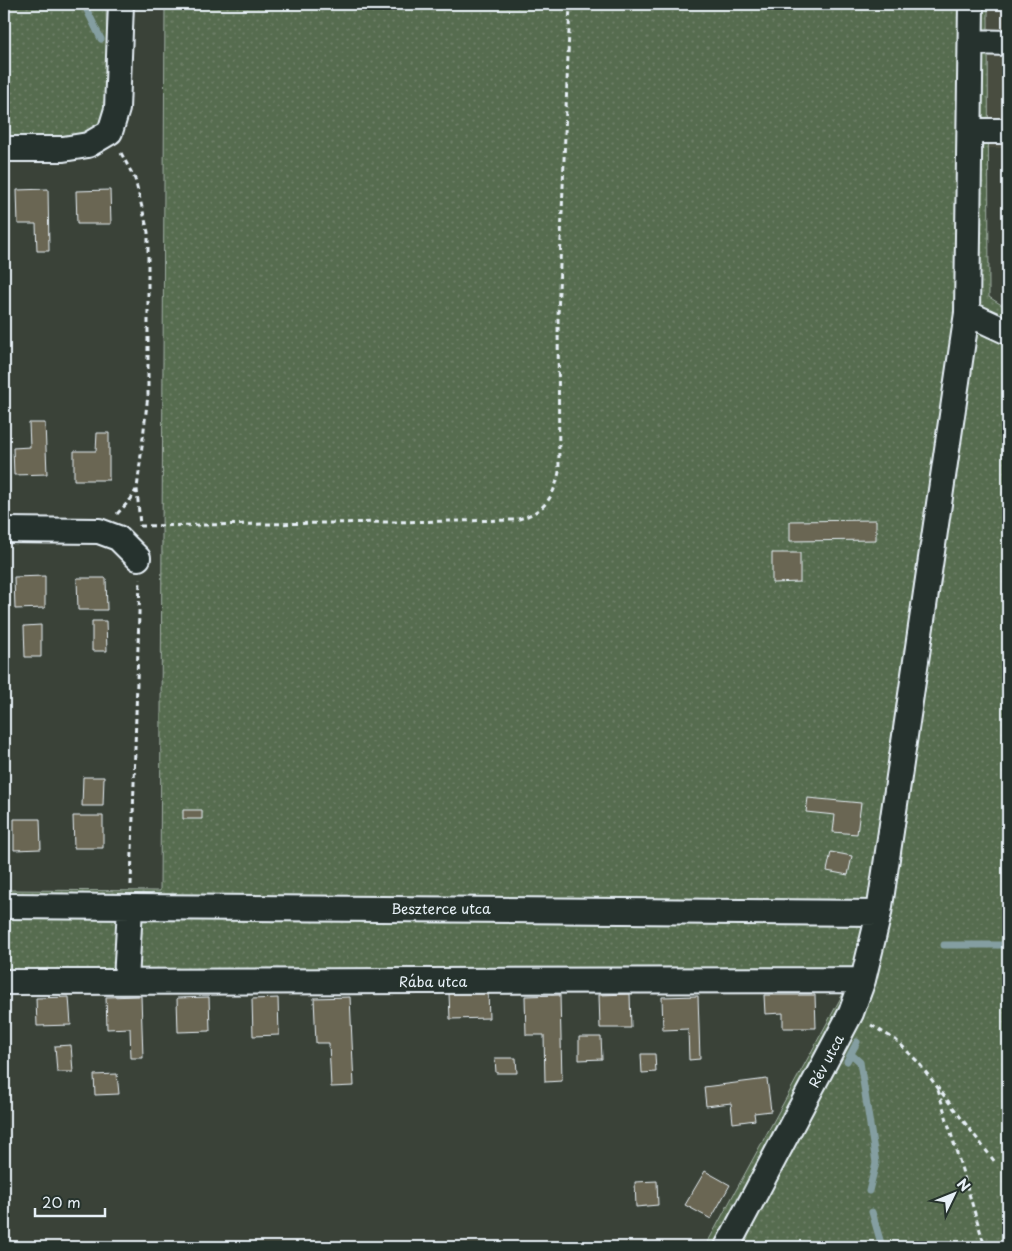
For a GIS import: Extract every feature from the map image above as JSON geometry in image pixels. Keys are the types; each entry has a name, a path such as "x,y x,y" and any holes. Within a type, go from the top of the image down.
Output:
{"street":[{"path":"4,149 63,149 88,145 110,132 117,109 121,4"},
{"name":"Rév utca","path":"727,1247 851,1013 862,980 879,912 967,313 971,4"},
{"path":"971,42 1008,43"},
{"path":"970,131 1008,131"},
{"path":"967,313 1008,332"},
{"path":"4,530 98,531 118,538 138,558"},
{"name":"Beszterce utca","path":"4,906 879,912"},
{"path":"126,981 130,907"},
{"name":"Rába utca","path":"4,982 862,980"}],"path":[{"path":"140,526 515,520 533,516 544,505 554,492 559,472 558,317 570,4"},
{"path":"110,132 135,179 148,232 148,395 137,489 140,526 138,558 140,580 130,907"},
{"path":"851,1013 896,1040 918,1062 995,1162"},
{"path":"938,1087 985,1247"}],"shaded area":[{"path":"988,4 1008,4 1008,148 989,148"}],"green space":[{"path":"4,4 106,4 108,110 101,127 87,137 4,142"},
{"path":"165,4 988,4 989,297 1008,309 1008,1247 705,1247 845,990 4,993 4,890 160,891"}],"building":[{"path":"48,189 49,251 37,251 36,224 18,224 17,190"},
{"path":"110,190 111,224 77,224 76,191"},
{"path":"29,423 45,423 47,474 14,475 13,448 30,447"},
{"path":"97,433 109,433 109,480 74,480 74,451 96,451"},
{"path":"876,520 876,540 790,541 790,521"},
{"path":"772,553 800,553 800,582 772,583"},
{"path":"45,576 45,608 15,609 14,577"},
{"path":"77,578 106,578 107,610 78,610"},
{"path":"92,621 106,621 107,651 92,651"},
{"path":"41,625 41,657 25,657 24,626"},
{"path":"83,777 104,777 103,806 82,806"},
{"path":"808,798 861,803 857,834 833,832 835,815 806,812"},
{"path":"183,810 202,810 202,819 183,819"},
{"path":"73,816 103,816 103,848 74,848"},
{"path":"14,819 40,819 41,849 14,850"},
{"path":"831,852 852,856 848,875 827,871"},
{"path":"488,992 489,1018 450,1019 449,993"},
{"path":"630,994 631,1028 600,1028 599,995"},
{"path":"560,995 562,1081 545,1082 544,1035 526,1035 525,996"},
{"path":"764,995 815,995 816,1028 783,1028 783,1013 765,1014"},
{"path":"141,996 143,1058 131,1058 130,1028 107,1029 106,997"},
{"path":"698,996 700,1059 689,1060 688,1029 663,1030 662,997"},
{"path":"69,997 71,1025 37,1026 36,998"},
{"path":"209,997 210,1031 178,1032 177,998"},
{"path":"350,997 354,1086 331,1087 329,1043 316,1043 314,998"},
{"path":"278,998 279,1035 253,1036 252,999"},
{"path":"579,1037 601,1037 602,1059 579,1060"},
{"path":"71,1045 73,1072 57,1072 55,1046"},
{"path":"641,1054 655,1054 656,1072 642,1073"},
{"path":"495,1058 516,1058 517,1073 496,1073"},
{"path":"117,1074 119,1094 95,1095 94,1075"},
{"path":"767,1079 771,1111 754,1113 755,1120 733,1123 731,1103 706,1106 704,1087"},
{"path":"705,1171 730,1185 711,1219 685,1205"},
{"path":"657,1181 658,1205 636,1207 635,1182"}],"waterway":[{"path":"84,4 101,39"},
{"path":"944,945 1008,945"},
{"path":"847,1061 857,1042"},
{"path":"851,1054 860,1062 876,1163 869,1191"},
{"path":"872,1212 882,1247"}]}
